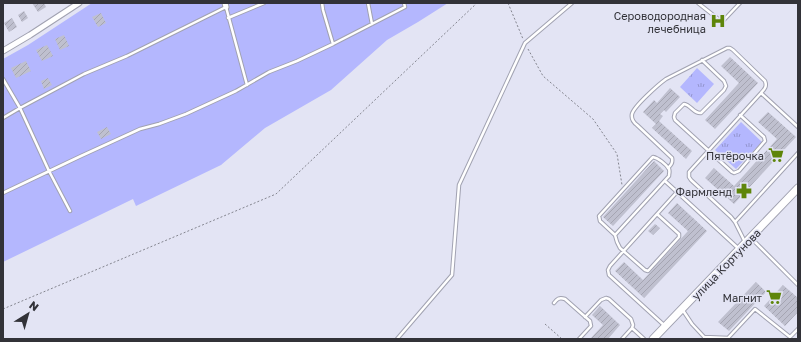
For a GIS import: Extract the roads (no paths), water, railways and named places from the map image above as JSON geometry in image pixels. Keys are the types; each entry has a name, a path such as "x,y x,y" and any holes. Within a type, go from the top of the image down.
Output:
{"main road":[{"name":"улица Кортунова","path":"653,339 798,188"}],"street":[{"path":"3,51 79,3"}],"lane":[{"path":"228,18 264,3"},
{"path":"322,3 333,44"},
{"path":"368,3 372,24"},
{"path":"3,194 140,129 186,114 236,91 269,72 298,61 405,7 404,3"},
{"path":"397,339 452,275 458,185 525,43 572,3"},
{"path":"698,3 722,22 740,3"},
{"path":"3,118 84,74 127,56 226,5 228,18 247,85"},
{"path":"668,168 672,165 672,158 633,122 632,114 634,110 654,88 662,82 702,60 724,49 730,48 765,81 766,85 761,93 708,150 688,175 691,180 730,216 748,240 798,285"},
{"path":"702,60 724,81 726,86 724,90 701,113 696,112 684,104 675,113 674,117 675,120 734,173 739,171 764,143 765,139 740,115"},
{"path":"3,79 20,108 49,171 70,211"},
{"path":"761,93 798,127"},
{"path":"735,222 798,153"},
{"path":"615,235 669,176 668,168 658,158 653,157 599,216 600,221 615,235 618,244 624,251 648,271 679,237 679,234 657,214"},
{"path":"665,181 739,249"},
{"path":"665,326 609,275 608,268 677,192"},
{"path":"554,303 560,298 565,299 590,321 591,326 579,339"},
{"path":"585,317 601,300 606,298 631,319 633,325 632,328 622,339"},
{"path":"682,309 692,324 705,338 728,338 755,309 792,338 798,329"},
{"path":"632,328 644,339"}],"place":[{"name":"Сероводородная лечебница","path":"718,21"},
{"name":"Пятёрочка","path":"776,155"},
{"name":"Фармленд","path":"744,191"},
{"name":"Магнит","path":"774,297"}]}
